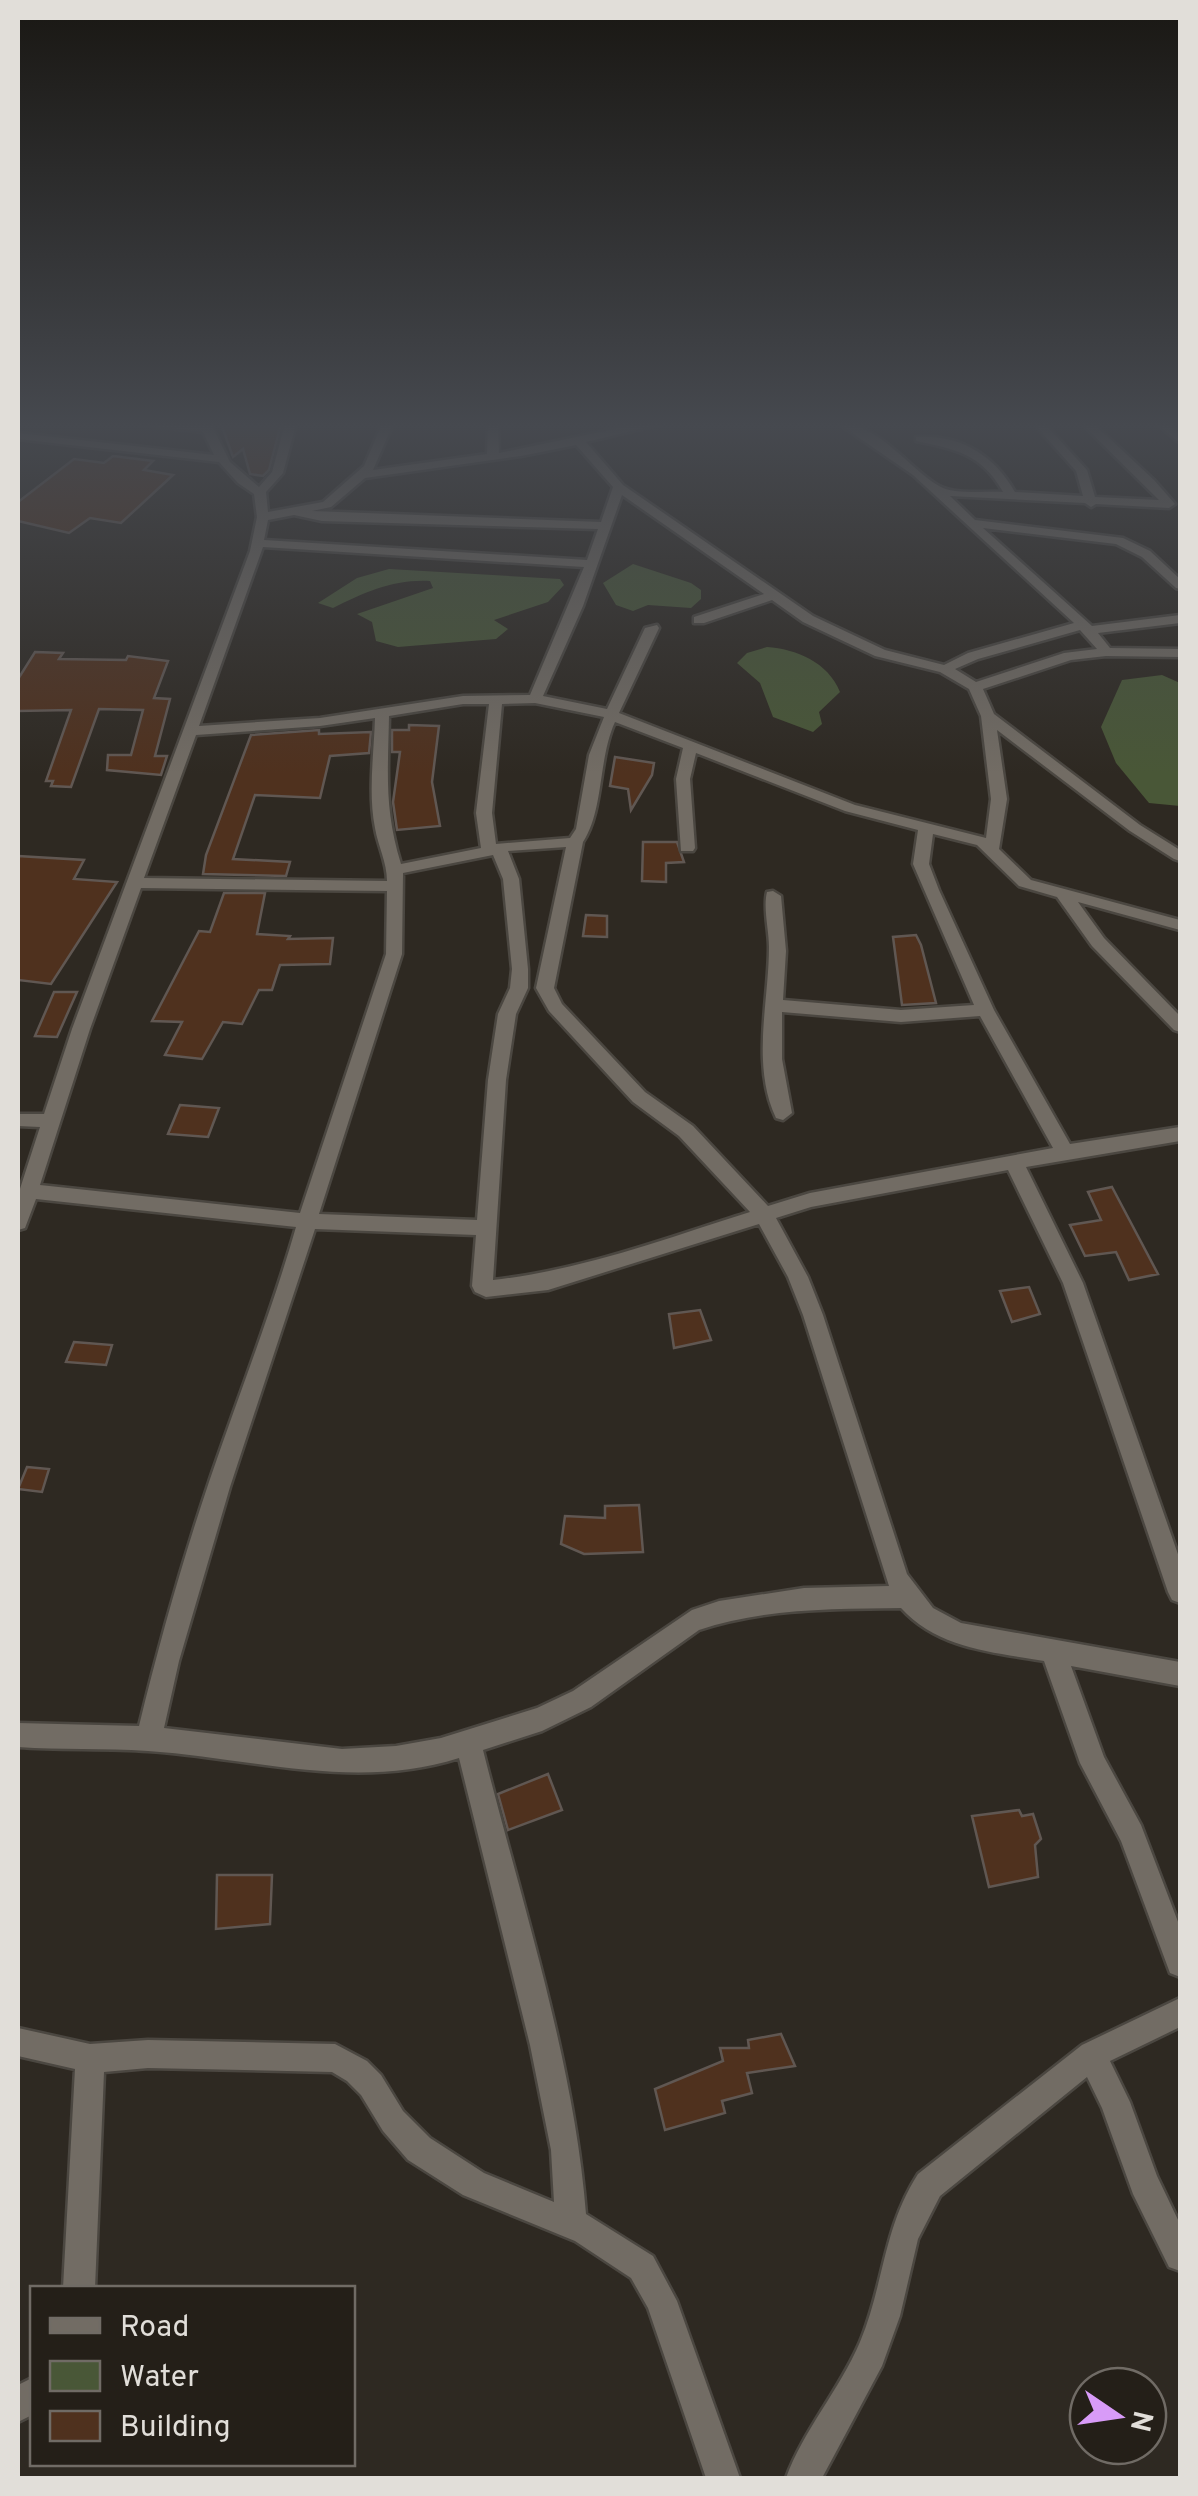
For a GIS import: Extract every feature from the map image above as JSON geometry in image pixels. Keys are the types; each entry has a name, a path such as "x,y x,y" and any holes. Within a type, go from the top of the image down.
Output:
{"street":[{"path":"535,700 600,540"},
{"path":"695,540 808,618 880,654 922,667 945,669 976,687 988,716 999,799 992,848"},
{"path":"991,540 1087,627 1106,652"},
{"path":"1120,540 1146,554 1180,585"},
{"path":"18,1224 49,1120 258,543 592,564"},
{"path":"699,620 773,595"},
{"path":"945,669 973,656 1087,627 1180,620"},
{"path":"652,628 596,755 584,829 575,842 545,988 556,1006 639,1097 686,1131 762,1213 798,1277 872,1506 907,1597 924,1616 957,1634 1180,1674"},
{"path":"976,687 1059,659 1106,652 1180,653"},
{"path":"192,731 320,722 496,699 535,700 614,714 850,808 969,837 992,848 1025,883 1180,925"},
{"path":"496,699 484,813 494,849 511,879 519,988 510,1002 497,1080 482,1286 494,1290 548,1282 640,1257 762,1213 851,1191 1180,1134"},
{"path":"149,1739 167,1661 219,1487 292,1276 394,954 394,878 382,828 382,712"},
{"path":"988,716 1135,828 1180,856"},
{"path":"687,848 683,779 691,746"},
{"path":"926,828 921,855 923,872 986,1010 1064,1152"},
{"path":"137,884 394,878 494,849 575,842"},
{"path":"773,896 778,943 769,1032 772,1079 783,1114"},
{"path":"1064,896 1098,942 1180,1026"},
{"path":"519,988 545,988"},
{"path":"773,1005 902,1016 986,1010"},
{"path":"18,1120 49,1120"},
{"path":"1014,1162 1073,1284 1180,1592"},
{"path":"30,1191 307,1221 485,1228"},
{"path":"18,1735 149,1739 342,1762 396,1759 468,1743 542,1719 582,1699 692,1621 747,1605 804,1599 907,1597"},
{"path":"1054,1654 1093,1763 1132,1834 1180,1963"},
{"path":"468,1743 544,2045 566,2150 571,2224"},
{"path":"803,2478 856,2386 879,2333 899,2245 914,2204 929,2184 1092,2055 1180,2012"},
{"path":"18,2042 90,2058 148,2054 335,2058 358,2071 371,2085 392,2122 419,2148 474,2184 571,2224 642,2268 653,2284 723,2478"},
{"path":"1092,2055 1115,2102 1144,2184 1180,2256"},
{"path":"79,2286 90,2058"}],"water":[{"path":"633,564 691,583 701,590 701,599 691,608 648,605 633,611 616,605 603,583"},
{"path":"389,569 560,579 564,585 548,602 494,620 508,629 496,639 398,647 376,641 372,622 357,614 433,588 430,581 380,588 333,608 318,603 357,578"},
{"path":"767,647 810,659 835,682 840,692 819,712 822,724 813,732 773,717 760,683 737,663 747,653"},
{"path":"1162,675 1180,683 1180,806 1149,803 1116,763 1101,727 1122,680"}],"building":[{"path":"35,652 63,653 59,659 126,660 128,656 168,661 154,698 170,699 155,756 167,756 161,775 107,770 108,755 131,755 143,710 99,709 71,787 51,786 53,781 46,781 71,710 18,711 18,679"},
{"path":"409,725 439,726 432,782 440,826 397,830 393,802 400,752 392,752 392,730 409,730"},
{"path":"319,730 319,734 371,732 369,753 330,756 320,798 255,795 233,859 290,862 286,876 203,874 206,855 251,735"},
{"path":"615,757 654,763 652,775 631,810 628,789 610,786"},
{"path":"643,842 677,842 684,862 666,863 666,882 642,881"},
{"path":"18,856 84,860 74,879 117,882 51,984 18,980"},
{"path":"224,893 265,893 257,934 290,936 288,939 333,938 330,964 280,965 272,990 259,990 242,1024 223,1022 202,1059 165,1055 182,1022 152,1021 199,931 210,932"},
{"path":"586,915 607,916 607,937 583,936"},
{"path":"916,935 936,1003 902,1005 893,937"},
{"path":"54,992 77,992 57,1037 35,1036"},
{"path":"180,1105 219,1108 208,1137 168,1134"},
{"path":"1112,1187 1158,1274 1129,1280 1116,1252 1085,1256 1070,1225 1101,1220 1088,1192"},
{"path":"1029,1287 1040,1314 1012,1322 1000,1291"},
{"path":"700,1310 711,1340 674,1348 669,1314"},
{"path":"74,1342 112,1345 106,1365 66,1362"},
{"path":"27,1467 49,1469 42,1492 18,1489"},
{"path":"639,1505 643,1552 584,1554 561,1544 565,1516 605,1518 605,1506"},
{"path":"548,1774 562,1810 508,1830 498,1794"},
{"path":"1019,1810 1022,1816 1033,1814 1041,1839 1035,1845 1038,1877 989,1887 972,1816"},
{"path":"217,1875 272,1875 270,1924 216,1929"},
{"path":"781,2034 795,2066 747,2073 752,2093 722,2101 725,2113 665,2130 655,2089 723,2061 720,2048 749,2048 748,2040"}]}
